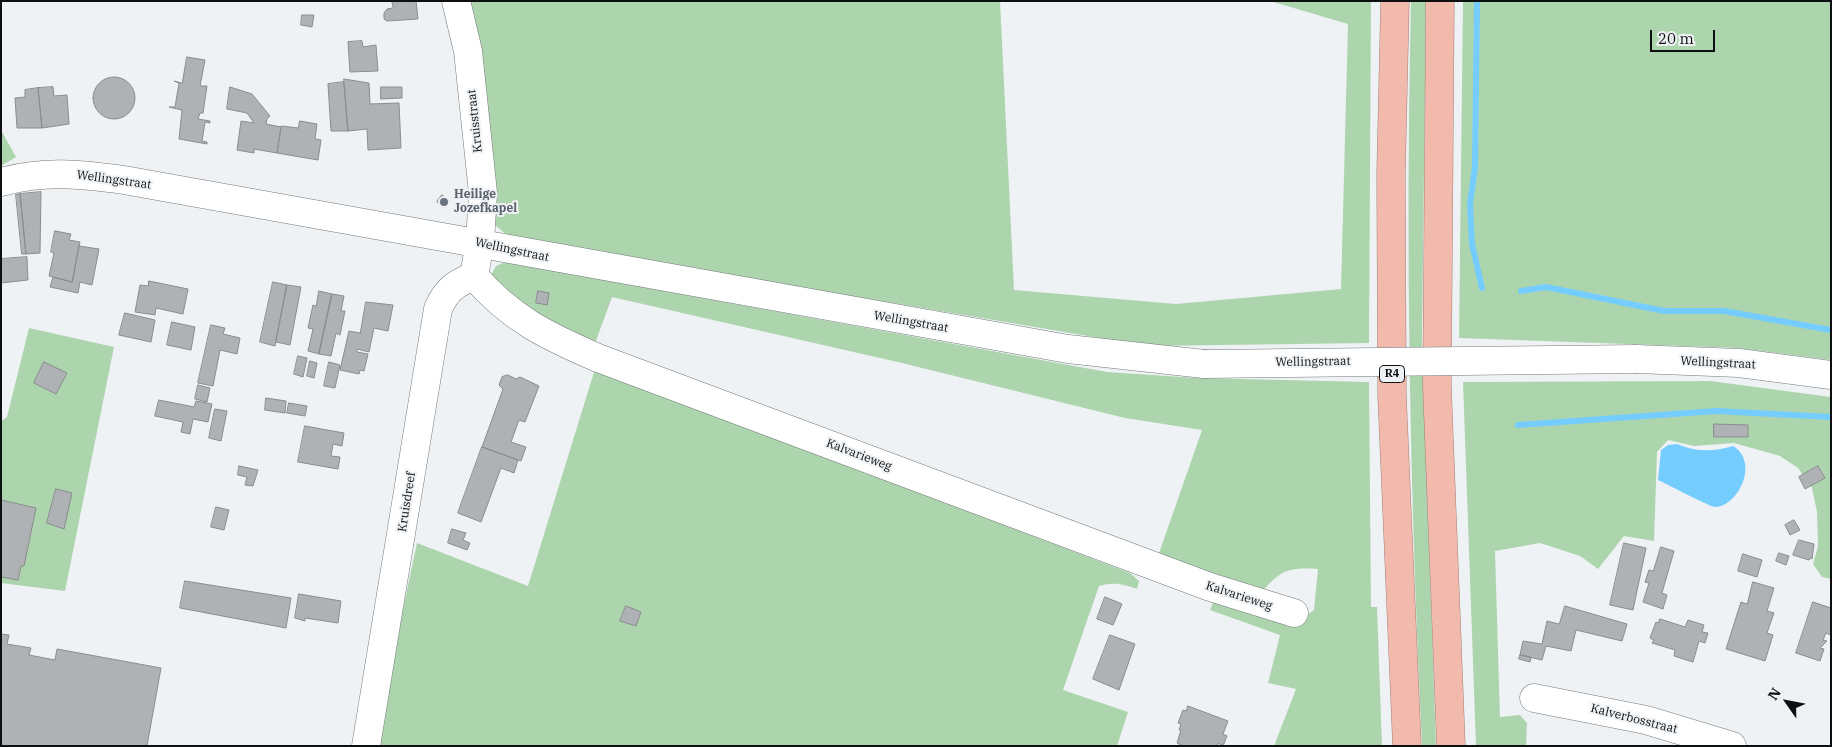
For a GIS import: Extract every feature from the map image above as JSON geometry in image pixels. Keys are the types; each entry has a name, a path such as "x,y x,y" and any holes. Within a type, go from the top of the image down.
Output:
{"highway":[{"name":"R4","path":"1395,1 1391,173 1392,396 1407,746"},
{"path":"1440,1 1437,386 1451,746"}],"street":[{"name":"Kruisstraat","path":"456,1 468,51 483,193 480,242"},
{"name":"Wellingstraat","path":"1,182 30,174 85,174 435,237 480,242 518,252 1068,349 1204,364 1636,359 1739,363 1831,375"},
{"path":"474,276 480,242"},
{"name":"Kalvarieweg","path":"474,276 498,302 519,319 558,341 598,358 1210,587 1294,613"},
{"name":"Kruisdreef","path":"366,746 438,309 444,294 458,282 474,276"},
{"name":"Kalverbosstraat","path":"1534,698 1578,705 1646,720 1732,746"}],"green space":[{"path":"465,1 1000,1 1014,290 1176,304 1341,289 1348,24 1270,1 1371,1 1369,343 1147,346 521,240 507,235 495,225"},
{"path":"1411,1 1426,1 1422,340 1436,746 1422,746 1414,560 1408,188"},
{"path":"1463,1 1831,1 1831,360 1738,348 1459,338"},
{"path":"1,130 16,157 1,166"},
{"path":"505,262 1107,372 1197,378 1369,382 1371,607 1377,607 1382,746 1274,746 1296,689 1268,683 1280,635 1210,610 1216,596 1295,623 1314,610 1318,569 1298,569 1284,572 1259,595 1157,559 1202,430 1125,418 902,363 612,297 593,349 543,325 491,275 496,266"},
{"path":"29,328 114,347 65,591 1,583 1,421 7,417"},
{"path":"595,369 1130,573 1139,581 1137,589 1118,584 1099,586 1063,690 1128,712 1117,746 374,746 417,543 528,586"},
{"path":"1710,381 1831,397 1831,579 1822,577 1813,564 1818,546 1817,512 1812,488 1798,468 1780,456 1734,443 1694,446 1668,440 1657,452 1654,541 1624,536 1598,569 1580,556 1540,543 1495,551 1500,717 1520,715 1527,723 1526,746 1476,746 1463,382"}],"water":[{"path":"1677,444 1691,449 1705,450 1733,446 1741,453 1745,462 1743,483 1731,500 1723,505 1711,506 1658,480 1661,450 1668,445"}],"building":[{"path":"392,1 416,1 418,19 387,21 384,19 384,13 387,9 393,8"},
{"path":"302,15 314,15 312,27 301,25"},
{"path":"362,41 363,47 376,45 378,71 350,72 348,42"},
{"path":"187,57 205,60 200,86 207,86 203,113 200,113 198,119 210,121 210,123 205,122 202,141 207,142 207,144 179,139 182,110 169,107 175,107 179,83 174,81 182,83"},
{"path":"114,77 129,83 135,98 129,113 114,119 99,113 93,98 99,83"},
{"path":"344,79 369,83 370,104 399,103 401,148 368,150 367,129 348,131"},
{"path":"344,82 348,131 331,131 328,84"},
{"path":"53,87 54,96 67,95 69,124 42,128 38,88"},
{"path":"230,87 252,94 270,116 266,124 281,127 277,153 254,149 254,153 237,150 241,121 254,123 247,113 227,109"},
{"path":"381,87 402,87 402,98 381,99"},
{"path":"38,88 42,128 17,128 15,98 25,97 25,90"},
{"path":"300,121 317,124 315,139 321,140 318,160 277,153 281,126 298,128"},
{"path":"41,192 40,253 26,254 20,194"},
{"path":"16,194 20,194 26,254 22,254"},
{"name":"Heilige Jozefkapel","path":"442,195 450,201 445,208 437,202"},
{"path":"55,231 71,234 69,240 80,242 72,282 49,276 54,253 51,252"},
{"path":"79,246 99,249 92,285 80,282 78,293 50,287 53,277 72,282"},
{"path":"27,257 28,280 1,283 1,259"},
{"path":"149,281 188,289 183,314 156,308 155,315 135,312 140,285 148,286"},
{"path":"273,282 287,285 275,346 260,342"},
{"path":"287,285 301,287 290,345 276,342"},
{"path":"319,291 332,294 319,354 308,351 313,329 308,328 313,305 316,306"},
{"path":"538,291 549,293 547,305 536,303"},
{"path":"332,294 344,296 341,311 345,311 340,335 336,333 331,356 319,354"},
{"path":"366,302 393,305 388,331 374,328 369,352 357,349 357,352 368,354 364,371 360,370 359,374 340,370 349,331 360,333"},
{"path":"125,313 155,320 151,342 119,335"},
{"path":"172,322 195,327 191,350 167,345"},
{"path":"211,325 225,328 223,334 240,338 237,354 220,350 213,386 198,383"},
{"path":"298,356 307,358 303,377 294,374"},
{"path":"310,361 317,363 314,378 307,376"},
{"path":"44,362 67,373 56,394 34,383"},
{"path":"329,362 340,365 335,388 324,386"},
{"path":"508,375 516,379 520,377 539,386 525,422 519,420 511,442 526,447 521,461 482,447 503,389 499,385 502,377"},
{"path":"198,385 210,388 207,402 195,399"},
{"path":"266,398 286,401 285,413 265,410"},
{"path":"159,400 194,407 196,401 212,404 208,422 193,419 190,434 181,432 183,422 155,416"},
{"path":"289,403 307,406 305,416 287,413"},
{"path":"215,409 227,411 221,441 209,438"},
{"path":"1714,424 1748,425 1748,437 1714,437"},
{"path":"305,426 344,433 342,446 333,444 331,456 340,457 338,469 298,462"},
{"path":"482,447 518,460 514,473 501,468 481,522 458,513"},
{"path":"239,466 258,470 253,486 245,485 247,477 238,475"},
{"path":"1818,466 1825,478 1805,489 1799,477"},
{"path":"56,489 72,493 64,529 47,523"},
{"path":"1,500 36,508 24,566 21,566 18,580 1,577"},
{"path":"216,507 229,510 224,530 211,527"},
{"path":"1794,520 1800,530 1790,535 1785,525"},
{"path":"452,529 466,533 463,540 470,543 467,550 448,543"},
{"path":"1799,540 1814,544 1812,559 1810,558 1809,560 1793,555"},
{"path":"1624,543 1646,548 1633,610 1610,605"},
{"path":"1661,547 1674,551 1662,593 1667,595 1663,609 1643,602 1649,583 1645,582 1649,570 1653,571"},
{"path":"1779,553 1789,556 1786,565 1776,561"},
{"path":"1743,554 1762,560 1757,577 1738,571"},
{"path":"185,581 291,598 286,628 180,608"},
{"path":"1753,582 1774,588 1767,611 1774,613 1767,633 1773,635 1765,661 1726,649 1741,602 1747,604"},
{"path":"299,594 341,601 338,623 305,618 305,621 295,618"},
{"path":"1105,597 1122,604 1113,625 1097,619"},
{"path":"1813,602 1831,608 1831,635 1826,633 1823,640 1827,641 1820,648 1824,649 1820,661 1796,653"},
{"path":"626,606 641,612 636,626 620,621"},
{"path":"1565,606 1627,624 1622,641 1576,630 1571,651 1546,646 1542,660 1520,655 1523,641 1542,644 1547,621 1559,624"},
{"path":"1660,619 1685,627 1688,620 1704,625 1702,632 1708,633 1705,643 1699,641 1693,662 1674,656 1675,650 1652,643 1654,640 1650,638 1656,622 1658,623"},
{"path":"1,634 9,635 7,644 31,648 29,655 55,660 57,649 161,668 147,746 1,746"},
{"path":"1110,635 1135,644 1119,690 1093,679"},
{"path":"1520,655 1531,657 1530,662 1519,659"},
{"path":"1188,706 1228,721 1223,734 1227,736 1223,746 1218,743 1217,746 1183,746 1177,743 1181,730 1179,730 1181,724 1178,723 1183,710 1186,711"}],"waterway":[{"path":"1477,1 1475,167 1470,204 1472,244 1482,288"},
{"path":"1521,291 1546,287 1664,311 1724,311 1831,330"},
{"path":"1518,425 1716,411 1831,417"}],"place":[{"name":"Heilige Jozefkapel","path":"444,202"}]}
